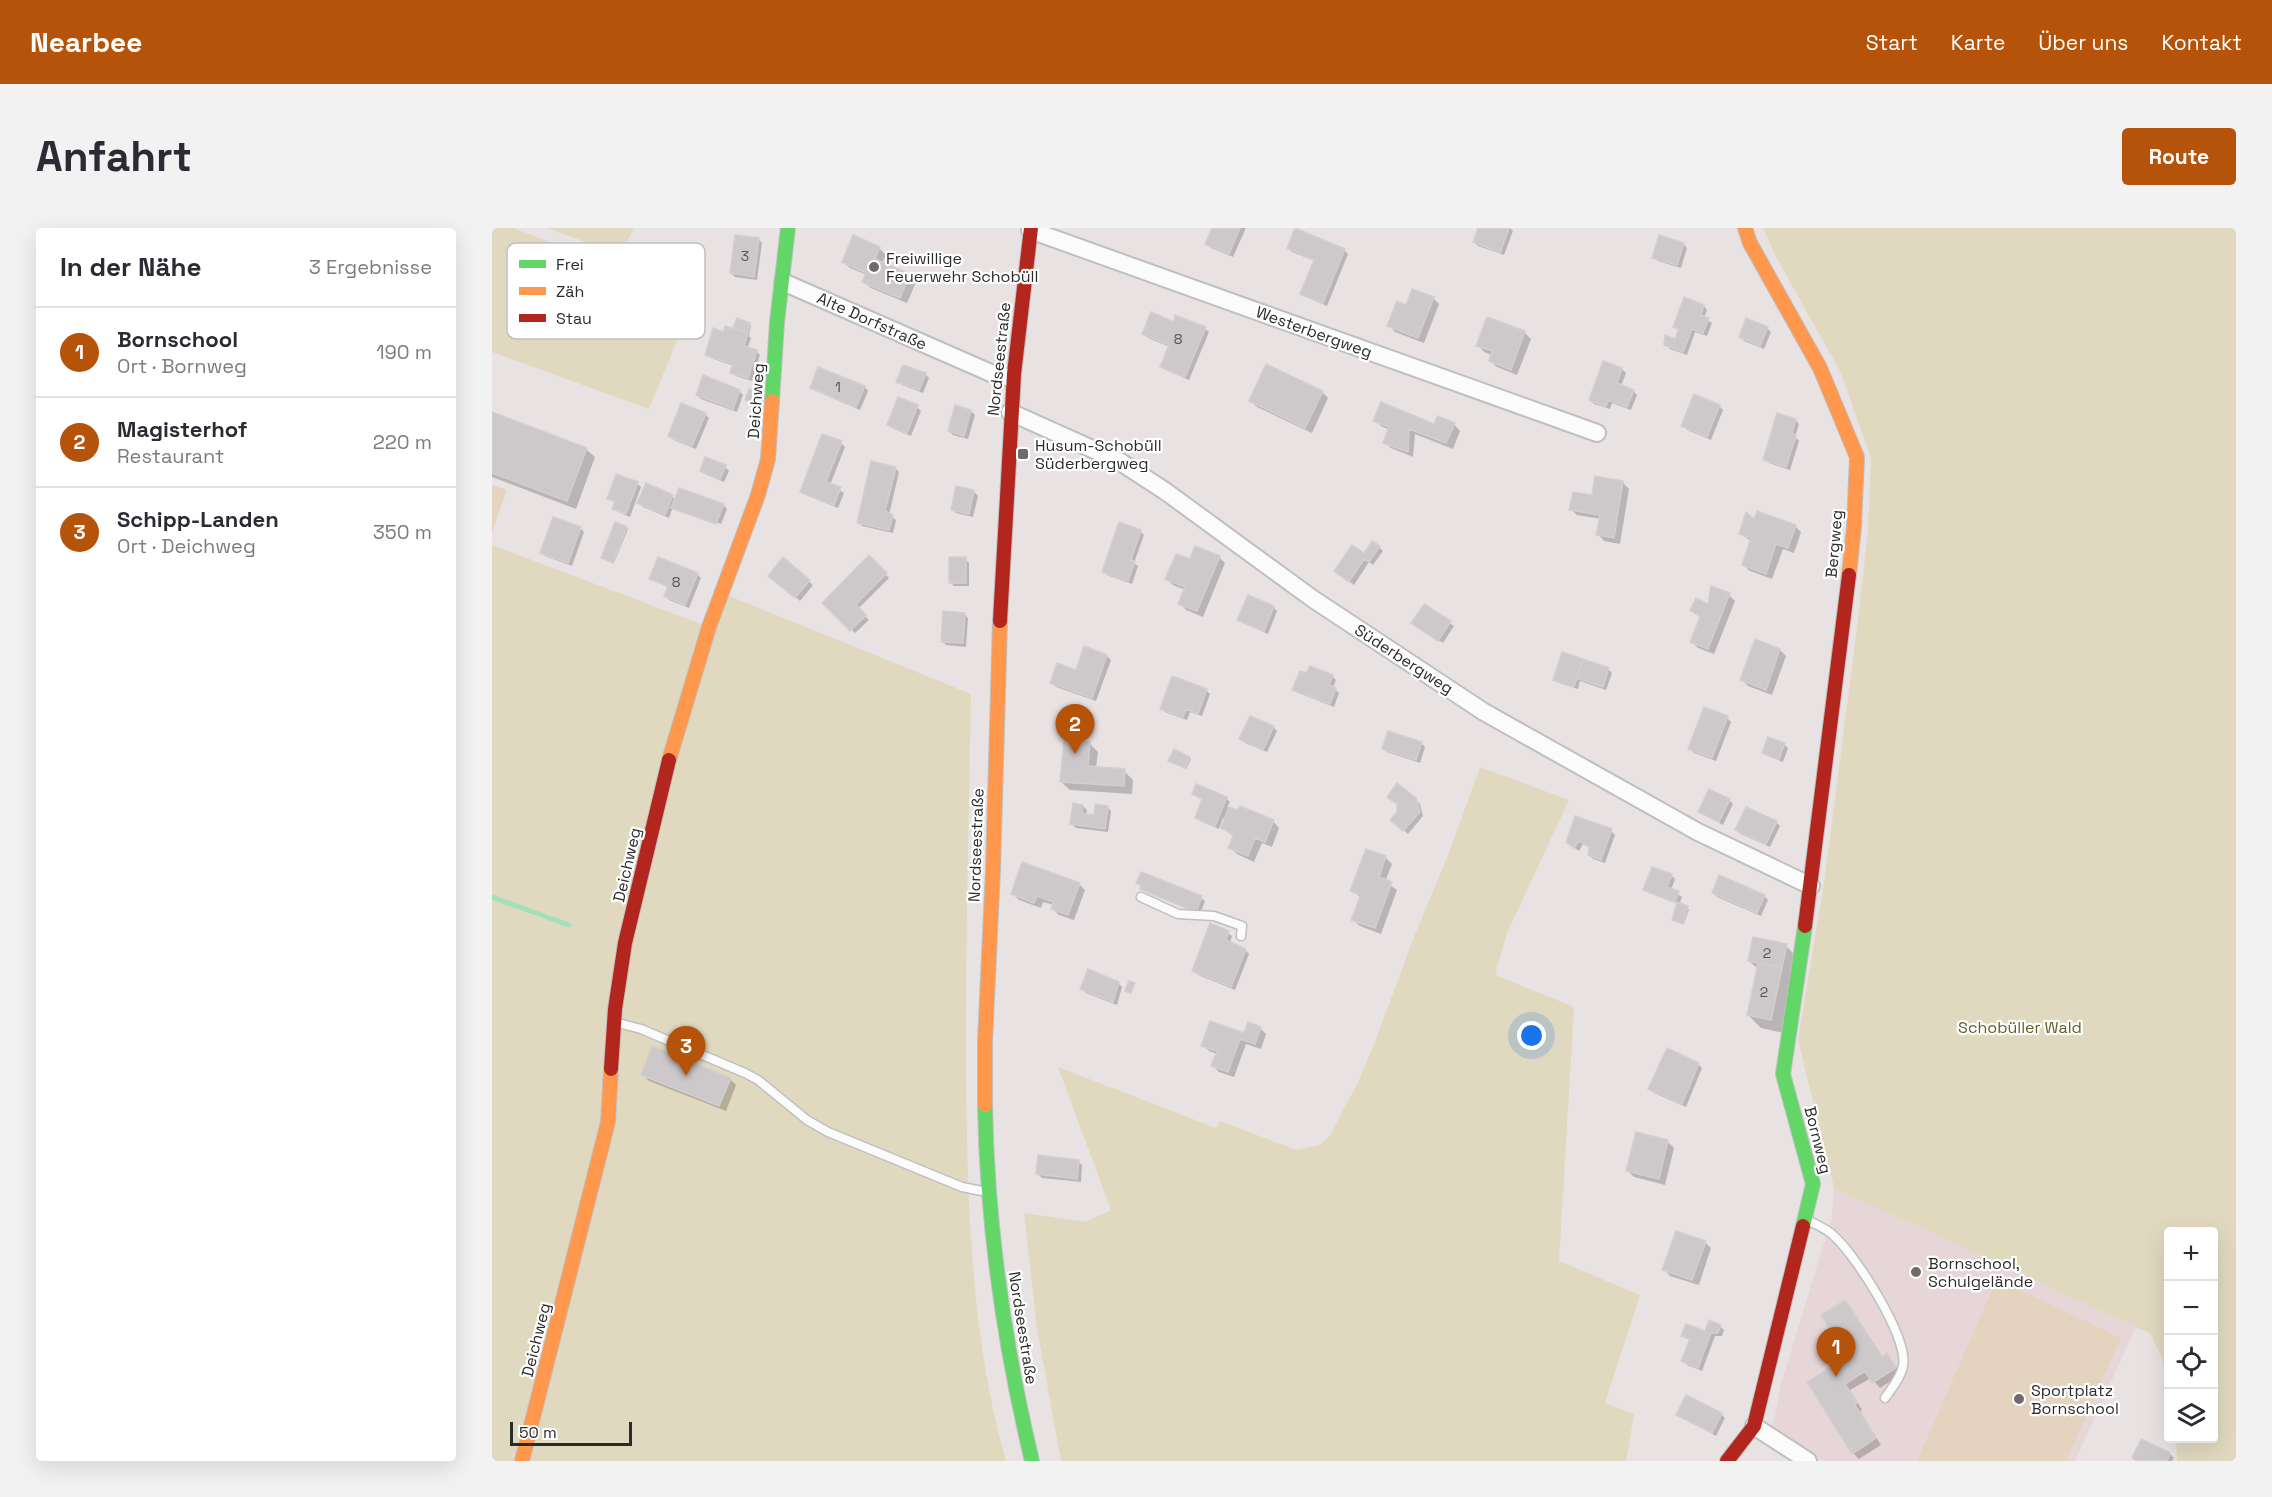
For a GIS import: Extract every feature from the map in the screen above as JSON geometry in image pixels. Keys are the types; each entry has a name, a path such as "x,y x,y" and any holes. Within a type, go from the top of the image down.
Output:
{"street":[{"path":"783,282 784,250 788,228"},
{"name":"Bergweg","path":"1745,228 1750,243 1820,368 1857,457 1852,538 1811,886"},
{"name":"Nordseestraße","path":"1030,229 1010,412 997,681 993,856 985,1019 985,1108 989,1192 1011,1368 1032,1461"},
{"name":"Westerbergweg","path":"1030,229 1597,433"},
{"name":"Alte Dorfstraße","path":"783,282 993,374 1012,378"},
{"name":"Deichweg","path":"522,1461 608,1122 614,1022 625,943 668,766 709,627 758,495 768,459 777,322 783,282"},
{"name":"Süderbergweg","path":"1010,412 1128,467 1165,491 1313,599 1484,712 1698,832 1811,886"},
{"name":"Bornweg","path":"1727,1461 1754,1426 1813,1184 1783,1074 1811,886"},
{"path":"1754,1426 1808,1461"}],"lane":[{"path":"1141,897 1178,914 1214,916 1242,926 1241,936"},
{"path":"614,1022 640,1029 745,1073 758,1080 807,1120 853,1144 962,1187 989,1192"},
{"path":"1804,1219 1835,1236 1852,1256 1870,1282 1894,1329 1904,1356 1903,1367 1886,1398"}],"shaded area":[{"path":"492,485 507,490 492,532"},
{"name":"Bornschool, Schulgelände","path":"1834,1188 2136,1327 2075,1461 1824,1461 1783,1438 1773,1426 1781,1384 1832,1217"},
{"name":"Sportplatz Bornschool","path":"1997,1279 2121,1338 2066,1461 1917,1461"}],"green space":[{"path":"492,228 513,228 553,243 507,243 507,339 678,339 649,409 492,352"},
{"path":"548,228 634,228 626,243 588,243"},
{"name":"Schobüller Wald","path":"1763,228 2236,228 2236,1461 2177,1461 2176,1443 2218,1443 2218,1227 2164,1227 2164,1367 2151,1334 1834,1188 1798,1040 1824,884 1858,620 1868,531 1871,458 1840,371 1776,257"},
{"path":"492,545 709,627 722,593 971,694 966,1035 970,1227 978,1321 985,1368 1006,1461 492,1461"},
{"path":"1480,767 1569,800 1507,933 1495,975 1574,1007 1559,1261 1640,1295 1605,1403 1634,1414 1626,1461 1061,1461 1037,1328 1024,1213 1085,1222 1111,1210 1058,1067 1216,1128 1220,1121 1296,1150 1320,1145 1329,1137 1358,1082 1375,1042"}],"building":[{"path":"1212,228 1240,228 1229,254 1205,244"},
{"path":"1295,228 1345,249 1323,303 1300,294 1314,260 1287,248"},
{"path":"1478,228 1509,228 1500,253 1473,242"},
{"path":"735,235 759,238 754,277 730,273"},
{"name":"Freiwillige Feuerwehr Schobüll","path":"853,235 880,247 875,259 910,274 900,298 862,282 866,273 842,262"},
{"path":"1659,235 1684,243 1677,265 1652,258"},
{"path":"1412,289 1434,297 1418,338 1387,326 1397,301 1406,305"},
{"path":"1684,297 1704,305 1701,315 1709,318 1703,333 1692,329 1683,352 1664,345 1665,335 1675,339 1679,329 1673,327"},
{"path":"1151,312 1174,322 1175,315 1206,327 1185,377 1160,367 1169,345 1142,334"},
{"path":"1487,317 1525,331 1511,370 1489,361 1492,351 1476,346"},
{"path":"737,318 750,323 748,333 733,328"},
{"path":"1746,318 1768,327 1760,346 1739,337"},
{"path":"725,326 748,333 744,346 757,350 748,378 730,373 733,364 705,355 713,328 723,332"},
{"path":"1603,361 1622,368 1617,383 1634,390 1627,407 1608,400 1606,407 1589,400"},
{"path":"1266,364 1323,391 1305,428 1249,401"},
{"path":"903,365 926,373 919,390 896,382"},
{"path":"818,367 865,386 856,407 810,388"},
{"path":"703,375 740,390 733,409 696,395"},
{"path":"749,389 767,396 763,406 745,400"},
{"path":"1694,394 1720,405 1707,437 1681,426"},
{"path":"898,397 918,405 907,433 887,425"},
{"path":"1381,402 1434,424 1437,416 1455,423 1446,443 1409,429 1408,452 1383,443 1389,427 1373,421"},
{"path":"681,403 706,413 692,446 668,436"},
{"path":"955,405 971,410 964,436 948,431"},
{"path":"492,412 587,448 567,501 492,473"},
{"path":"1777,413 1796,419 1792,433 1796,436 1786,467 1763,460"},
{"path":"822,434 842,441 826,482 841,487 834,505 800,492"},
{"path":"705,457 726,465 720,479 700,471"},
{"path":"871,461 896,467 885,511 893,515 889,530 857,523"},
{"path":"616,474 638,482 626,514 612,509 615,501 607,499"},
{"path":"1595,476 1623,481 1614,538 1596,535 1600,515 1569,510 1573,492 1592,495"},
{"path":"646,483 673,495 665,515 637,503"},
{"path":"956,486 974,490 969,514 951,510"},
{"path":"679,488 724,504 716,524 671,508"},
{"path":"1757,511 1796,525 1788,548 1776,544 1766,574 1742,565 1751,538 1739,534 1746,512 1754,519"},
{"path":"553,517 581,527 568,563 540,553"},
{"path":"615,522 627,527 613,563 601,558"},
{"path":"1119,522 1141,530 1131,560 1135,561 1128,581 1102,572"},
{"path":"1372,541 1380,546 1369,562 1364,559 1349,582 1334,571 1352,545 1364,553"},
{"path":"1195,546 1220,556 1197,611 1178,604 1185,587 1165,579 1176,554 1190,559"},
{"path":"869,555 887,573 856,604 866,615 850,631 822,603"},
{"path":"658,557 698,573 685,605 664,596 668,586 649,579"},
{"path":"783,557 810,580 795,598 768,576"},
{"path":"949,557 966,557 966,583 949,583"},
{"path":"1711,586 1730,593 1708,649 1690,642 1700,617 1690,610 1696,598 1708,604"},
{"path":"1248,595 1274,606 1264,631 1237,620"},
{"path":"1424,604 1451,621 1438,641 1411,623"},
{"path":"943,611 965,613 963,643 941,642"},
{"path":"1755,639 1780,649 1766,690 1740,680"},
{"path":"1084,646 1107,655 1092,698 1050,683 1057,663 1076,670"},
{"path":"1562,652 1583,659 1574,687 1553,680"},
{"path":"1583,659 1609,668 1603,687 1576,678"},
{"path":"1310,666 1333,675 1329,685 1336,688 1330,704 1292,690 1300,671 1306,673"},
{"path":"1172,676 1207,689 1198,714 1186,709 1183,717 1160,709"},
{"path":"1704,707 1728,716 1712,758 1688,749"},
{"path":"1250,716 1274,726 1263,750 1239,739"},
{"path":"1388,731 1422,742 1416,760 1382,749"},
{"path":"1768,737 1785,743 1779,759 1762,753"},
{"path":"1064,740 1090,742 1088,766 1125,769 1124,786 1060,782"},
{"path":"1174,749 1190,757 1185,768 1168,761"},
{"path":"1397,783 1416,798 1420,812 1403,831 1390,820 1397,812 1397,804 1387,797"},
{"path":"1196,784 1227,797 1215,826 1195,818 1202,799 1192,794"},
{"path":"1709,789 1730,799 1719,822 1698,812"},
{"path":"1073,803 1083,805 1082,813 1094,815 1095,804 1108,806 1105,829 1070,824"},
{"path":"1240,806 1274,820 1265,842 1255,838 1248,856 1228,848 1234,834 1221,828 1229,807 1238,810"},
{"path":"1746,807 1777,821 1766,844 1735,830"},
{"path":"1575,816 1612,829 1601,860 1588,855 1589,846 1579,841 1574,848 1566,842"},
{"path":"1366,849 1386,856 1379,877 1392,882 1375,928 1351,920 1361,895 1350,891"},
{"path":"1022,862 1080,883 1068,915 1051,909 1053,902 1037,896 1034,903 1011,894"},
{"path":"1652,867 1672,874 1667,887 1679,891 1675,902 1643,890"},
{"path":"1141,872 1202,896 1196,912 1140,889 1141,885 1136,883"},
{"path":"1719,875 1765,895 1757,913 1712,893"},
{"path":"1677,902 1688,906 1683,924 1672,920"},
{"path":"1210,923 1229,931 1226,940 1246,949 1231,987 1192,971"},
{"path":"1753,937 1787,944 1782,968 1748,961"},
{"path":"1758,963 1782,968 1771,1020 1747,1015"},
{"path":"1088,969 1119,982 1113,1002 1080,989"},
{"path":"1129,981 1135,983 1131,993 1125,991"},
{"path":"1210,1021 1244,1033 1248,1022 1261,1027 1255,1044 1240,1039 1228,1072 1211,1066 1217,1051 1201,1046"},
{"path":"652,1046 731,1078 719,1106 641,1075"},
{"path":"1667,1048 1699,1063 1682,1104 1648,1089"},
{"path":"1636,1132 1668,1140 1659,1179 1626,1171"},
{"path":"1038,1155 1079,1160 1077,1179 1036,1174"},
{"path":"1676,1231 1706,1241 1692,1280 1662,1270"},
{"path":"1845,1300 1881,1357 1887,1353 1896,1368 1872,1383 1865,1371 1845,1384 1876,1438 1852,1454 1807,1382 1847,1357 1821,1315"},
{"path":"1709,1320 1721,1325 1718,1333 1711,1333 1698,1368 1681,1361 1690,1339 1681,1336 1686,1324 1705,1331"},
{"path":"1686,1395 1722,1413 1712,1433 1676,1415"},
{"path":"2141,1439 2170,1453 2167,1461 2137,1461 2132,1458"}],"waterway":[{"path":"492,897 569,925"}],"traffic: fast":[{"path":"772,401 777,322 788,228"},
{"path":"1803,1226 1813,1184 1783,1074 1805,926"},
{"path":"985,1105 993,1240 1005,1329 1032,1461"}],"traffic: slow":[{"path":"1745,228 1750,243 1820,368 1857,457 1849,575"},
{"path":"669,760 709,627 758,495 768,459 772,401"},
{"path":"985,1105 985,1042 993,870 1000,621"},
{"path":"522,1461 608,1122 611,1069"}],"traffic: jam":[{"path":"1000,621 1014,374 1031,228"},
{"path":"1805,926 1849,575"},
{"path":"611,1069 615,1009 625,943 669,760"},
{"path":"1727,1461 1754,1426 1803,1226"}],"place":[{"name":"Freiwillige Feuerwehr Schobüll","path":"874,267"},
{"name":"Husum-Schobüll Süderbergweg","path":"1023,454"},
{"name":"Magisterhof","path":"1075,754"},
{"name":"Schipp-Landen","path":"686,1076"},
{"name":"Bornschool, Schulgelände","path":"1916,1272"},
{"name":"Bornschool","path":"1836,1377"},
{"name":"Sportplatz Bornschool","path":"2019,1399"}]}
